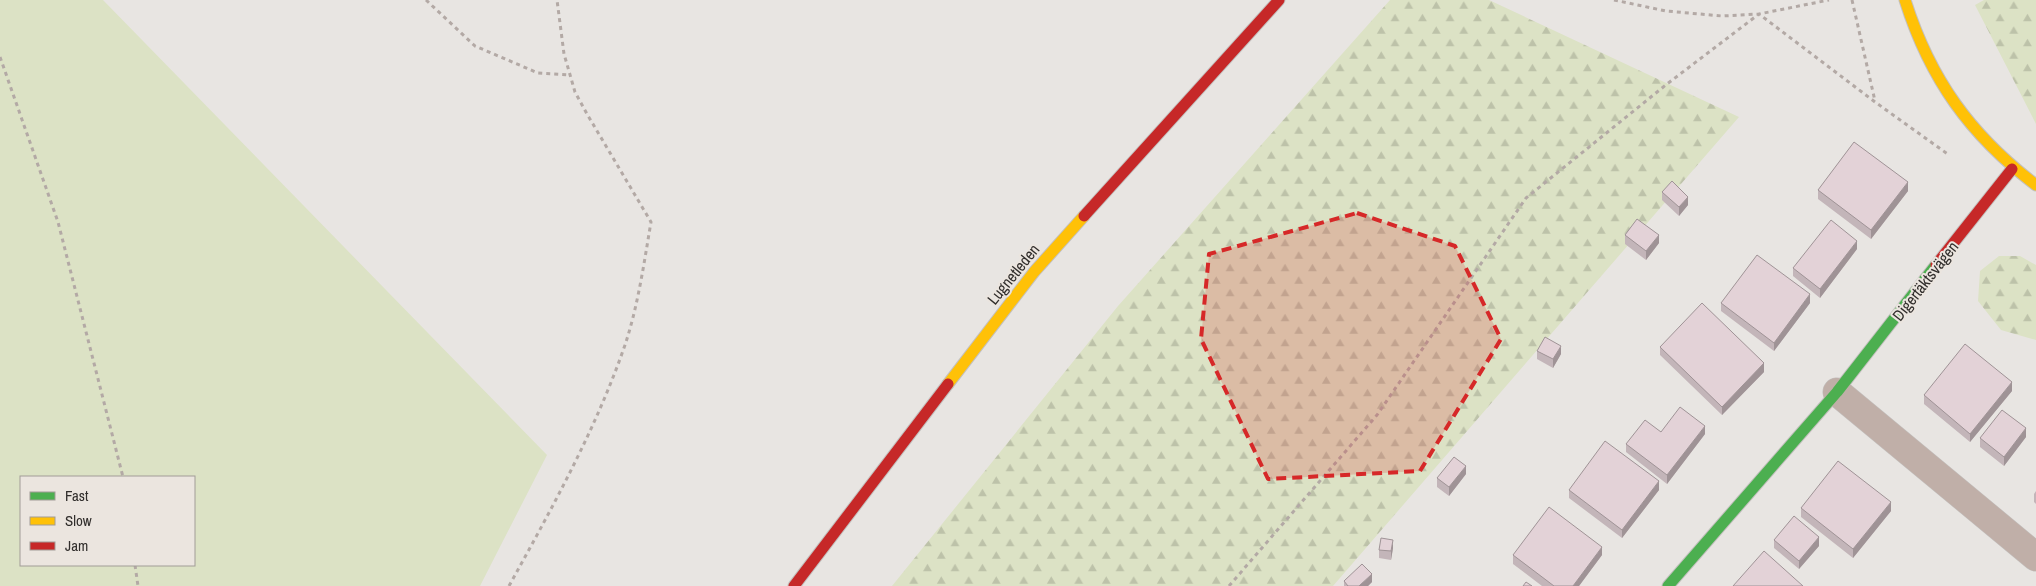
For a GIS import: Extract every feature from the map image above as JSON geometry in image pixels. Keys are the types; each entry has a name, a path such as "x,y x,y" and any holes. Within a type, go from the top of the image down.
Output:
{"main road":[{"name":"Lugnetleden","path":"794,586 1034,272 1279,0"},
{"path":"1905,0 1922,48 1935,74 1954,103 1975,132 2012,169 2036,186"},
{"name":"Digertäktsvägen","path":"1668,586 1837,392 2012,169"}],"street":[{"path":"1837,392 2036,556"}],"path":[{"path":"426,0 475,46 538,73 571,75"},
{"path":"509,586 577,458 609,387 625,344 638,296 651,222 575,92 564,54 557,0"},
{"path":"1614,0 1666,11 1722,16 1759,14 1829,0"},
{"path":"1852,0 1875,102"},
{"path":"1759,14 1950,156"},
{"path":"1229,586 1378,415 1526,198 1667,84 1759,14"},
{"path":"0,58 58,222 122,476"},
{"path":"135,566 138,586"}],"highlighted area":[{"path":"1357,213 1455,246 1501,339 1420,471 1268,479 1201,339 1209,254"}],"green space":[{"path":"0,0 103,0 547,455 480,586 0,586"},
{"path":"1390,0 1489,0 1739,117 1333,586 892,586 1118,306"},
{"path":"1984,0 2036,0 2036,124 1975,5"},
{"path":"1999,256 2020,256 2036,265 2036,340 2001,330 1978,301 1980,271"}],"building":[{"path":"1854,142 1908,182 1871,230 1818,190"},
{"path":"1672,181 1688,197 1679,207 1662,192"},
{"path":"1637,219 1659,235 1646,251 1625,235"},
{"path":"1831,220 1857,241 1820,289 1793,268"},
{"path":"1757,255 1810,294 1774,343 1721,303"},
{"path":"1702,303 1764,363 1722,407 1660,347"},
{"path":"1545,337 1561,346 1553,359 1537,351"},
{"path":"1965,344 2012,382 1970,434 1924,395"},
{"path":"1680,407 1705,426 1667,475 1626,444 1645,420 1661,432"},
{"path":"2002,410 2026,428 2004,457 1980,438"},
{"path":"1605,441 1659,481 1622,530 1569,490"},
{"path":"1454,457 1466,466 1449,487 1437,478"},
{"path":"1838,461 1891,502 1853,549 1801,508"},
{"path":"1549,507 1602,547 1573,586 1554,586 1513,555"},
{"path":"1794,516 1819,537 1799,561 1774,540"},
{"path":"1381,538 1393,540 1391,551 1379,550"},
{"path":"1764,551 1803,586 1733,586"},
{"path":"1362,564 1372,574 1359,586 1348,586 1344,581"},
{"path":"1526,582 1532,586 1523,586"}],"traffic: fast":[{"path":"1668,586 1837,392 1936,265"}],"traffic: slow":[{"path":"1905,0 1927,55 1955,103 1991,146 2036,185"},
{"path":"948,384 1034,272 1084,216"}],"traffic: jam":[{"path":"1084,216 1279,0"},
{"path":"1936,265 2012,169"},
{"path":"794,586 948,384"}]}
